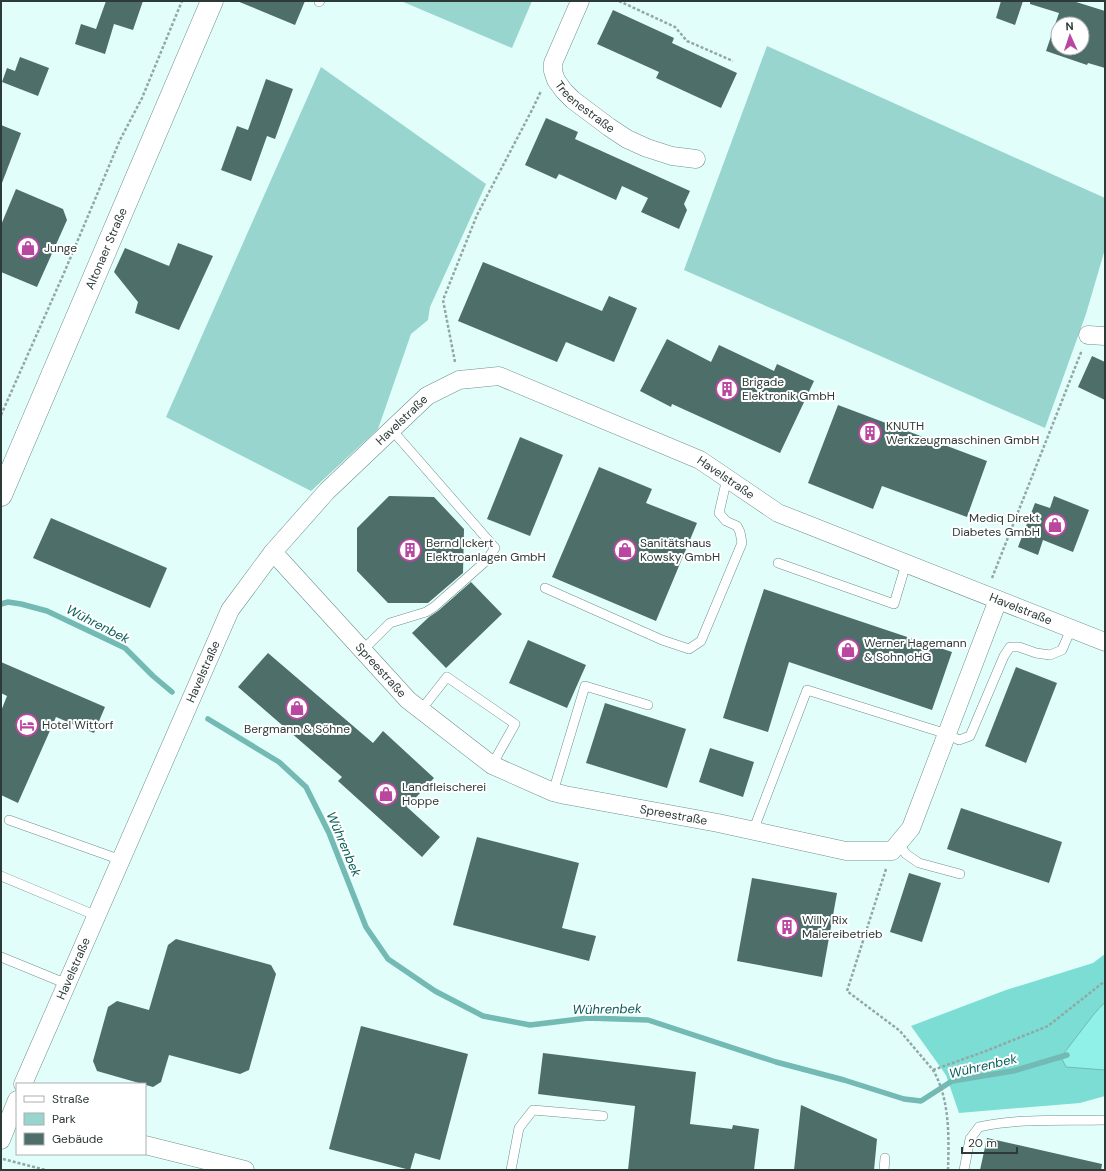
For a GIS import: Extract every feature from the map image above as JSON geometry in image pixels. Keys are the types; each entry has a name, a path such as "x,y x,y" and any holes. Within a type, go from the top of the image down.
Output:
{"main road":[{"name":"Altonaer Straße","path":"1,495 212,1"}],"street":[{"name":"Treenestraße","path":"580,1 553,62 553,71 556,80 564,91 609,127 627,138 647,148 672,156 696,159"},
{"name":"Havelstraße","path":"23,1083 230,610 273,552 328,491 427,396 458,380 499,376 700,460 778,513 1105,642"},
{"name":"Spreestraße","path":"273,552 408,700 492,765 553,792 753,831 846,851 895,847"},
{"path":"895,847 911,828 947,734 992,598"},
{"path":"1,1140 16,1102"},
{"path":"146,1145 245,1170"}],"lane":[{"path":"363,650 390,623 426,612 434,607 486,561 495,548 392,430"},
{"path":"545,588 662,640 689,649 701,641 742,543 737,526 726,521 719,513 727,478"},
{"path":"778,563 894,604 906,564"},
{"path":"753,831 807,690 947,734 959,740 970,736 1004,656 1010,647 1019,647 1036,653 1050,655 1062,650 1071,629"},
{"path":"421,710 447,677 515,724 492,765"},
{"path":"553,792 584,686 648,705"},
{"path":"10,820 121,860"},
{"path":"895,847 919,863 960,874"},
{"path":"1,876 97,916"},
{"path":"1,957 67,984"},
{"path":"511,1170 519,1128 533,1110 603,1116"},
{"path":"964,1170 970,1139 979,1127 995,1123 1026,1121 1105,1120"},
{"path":"884,1170 885,1158"}],"path":[{"path":"1,414 64,273 120,140 142,98 182,1"},
{"path":"619,1 676,27 687,41 733,61"},
{"path":"458,380 443,300 477,215 533,108 553,62"},
{"path":"992,598 1097,335"},
{"path":"895,847 847,991 900,1031 937,1077 944,1101 949,1138 948,1170"},
{"path":"932,1070 986,1051 1048,1026 1105,981"},
{"path":"1,1158 46,1170"}],"green space":[{"path":"401,1 532,1 512,48"},
{"path":"767,46 1105,198 1105,249 1086,314 1045,428 684,270"},
{"path":"321,67 486,184 430,307 428,320 411,334 378,429 311,491 166,417"}],"shaded area":[{"path":"1105,954 1105,1096 1080,1103 959,1113 946,1075 911,1026 1006,990 1093,963"},
{"path":"1105,1002 1105,1070 1066,1067 1061,1057"}],"building":[{"path":"106,1 143,1 133,30 114,24 105,54 75,44 81,24 96,29"},
{"path":"237,1 305,1 295,25"},
{"path":"1001,1 1023,1 1015,25 996,18"},
{"path":"1030,1 1073,1 1105,11 1105,68 1088,63 1087,65 1061,56 1090,56 1090,16 1058,16 1059,13 1030,4"},
{"path":"613,10 674,38 672,43 737,73 721,108 656,78 659,72 597,44"},
{"path":"1050,39 1050,52 1046,51"},
{"path":"20,57 49,68 38,96 2,82 7,68 15,71"},
{"path":"266,79 293,89 275,139 267,136 251,181 221,170 237,126 248,130"},
{"path":"546,118 578,132 575,139 690,191 684,204 687,210 679,229 641,212 648,198 622,186 616,200 559,174 556,179 525,165"},
{"path":"1,125 21,133 2,183 1,182"},
{"name":"Junge","path":"16,189 63,209 67,220 37,287 1,272 1,225"},
{"path":"178,243 213,256 179,330 135,313 138,302 114,272 125,248 169,266"},
{"path":"483,262 602,311 609,296 637,308 614,362 566,342 557,362 458,321"},
{"path":"667,339 711,362 719,345 774,371 777,364 814,381 780,453 672,404 671,407 640,391"},
{"path":"1092,356 1105,362 1105,400 1078,387"},
{"name":"KNUTH Werkzeugmaschinen GmbH","path":"838,405 987,461 967,517 882,486 873,509 808,483"},
{"path":"520,437 563,455 530,536 487,519"},
{"name":"Sanitätshaus Kowsky GmbH","path":"599,467 652,489 646,503 697,523 656,621 552,577"},
{"name":"Bernd Ickert Elektroanlagen GmbH","path":"389,496 434,497 464,529 463,573 428,603 388,603 357,571 357,528"},
{"name":"Mediq Direkt Diabetes GmbH","path":"1054,496 1089,510 1073,552 1043,540 1038,555 1018,547 1035,503 1050,508"},
{"path":"51,518 167,568 150,608 33,558"},
{"path":"471,582 502,614 446,668 412,633"},
{"name":"Werner Hagemann & Sohn oHG","path":"764,589 952,652 932,710 789,662 768,732 723,718"},
{"path":"528,640 586,665 567,708 509,683"},
{"path":"268,653 373,743 383,731 434,778 407,807 440,837 422,857 338,781 342,777 238,687"},
{"name":"Hotel Wittorf","path":"1,662 105,707 94,733 56,717 18,803 1,795 1,711 7,696 1,693"},
{"path":"1016,667 1057,683 1026,763 985,746"},
{"path":"605,703 686,729 667,788 586,763"},
{"path":"710,748 754,762 743,797 699,782"},
{"path":"961,808 1062,842 1049,883 947,849"},
{"path":"477,837 579,863 562,928 596,936 589,961 453,925"},
{"path":"909,873 941,883 922,942 890,932"},
{"name":"Willy Rix Malereibetrieb","path":"752,878 837,893 822,977 737,961"},
{"path":"176,939 271,965 276,974 249,1070 240,1074 169,1055 161,1082 153,1087 146,1085 146,1083 139,1083 97,1071 93,1061 108,1007 117,1001 149,1010 168,945"},
{"path":"361,1026 468,1054 440,1160 415,1153 410,1170 329,1149"},
{"path":"543,1053 696,1072 690,1124 732,1129 733,1125 759,1129 754,1170 628,1170 635,1106 538,1094"},
{"path":"801,1105 877,1139 874,1170 794,1170"},
{"path":"987,1138 1102,1164 1101,1170 980,1170"}],"waterway":[{"name":"Wührenbek","path":"1,604 8,602 47,611 125,648 153,676 172,692"},
{"name":"Wührenbek","path":"208,719 279,762 306,787 329,833 366,927 388,959 435,991 483,1016 530,1025 588,1018 648,1020 776,1062 844,1080 904,1099 921,1101 952,1081 1013,1071 1067,1055"}],"place":[{"name":"Junge","path":"28,248"},
{"name":"Brigade Elektronik GmbH","path":"727,389"},
{"name":"KNUTH Werkzeugmaschinen GmbH","path":"870,433"},
{"name":"Mediq Direkt Diabetes GmbH","path":"1055,525"},
{"name":"Bernd Ickert Elektroanlagen GmbH","path":"410,550"},
{"name":"Sanitätshaus Kowsky GmbH","path":"625,550"},
{"name":"Werner Hagemann & Sohn oHG","path":"848,650"},
{"name":"Bergmann & Söhne","path":"297,708"},
{"name":"Hotel Wittorf","path":"27,725"},
{"name":"Landfleischerei Hoppe","path":"386,794"},
{"name":"Willy Rix Malereibetrieb","path":"787,927"}]}
